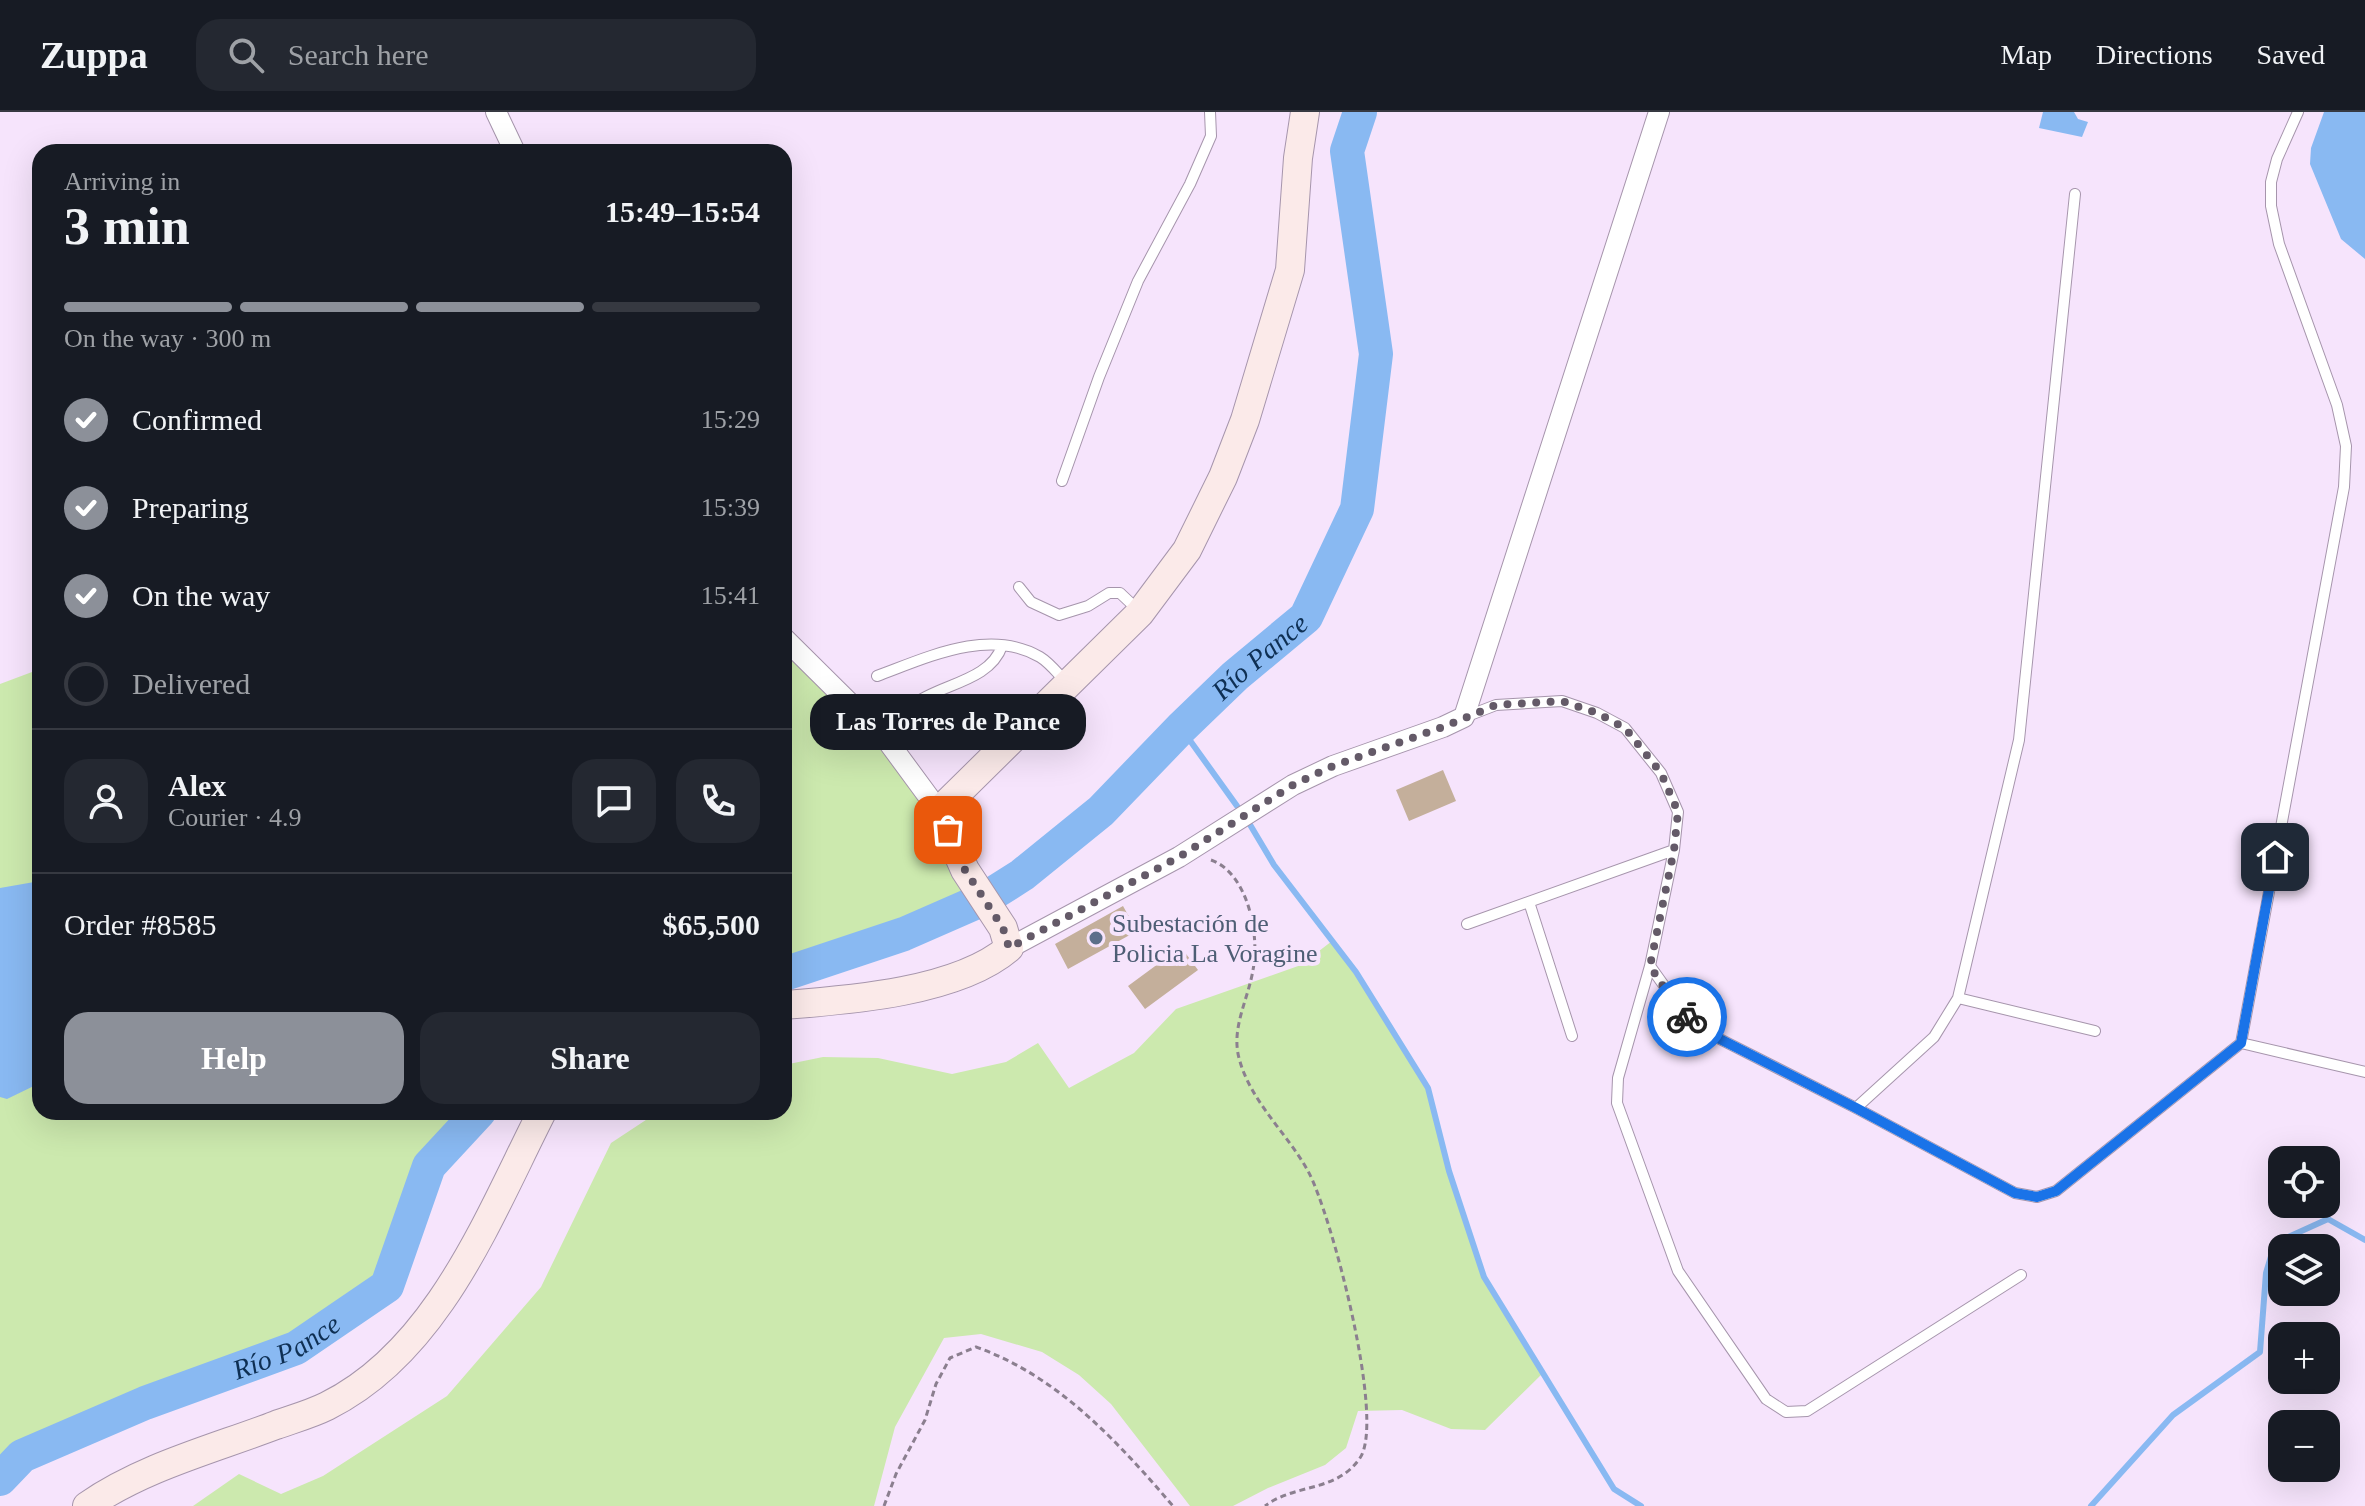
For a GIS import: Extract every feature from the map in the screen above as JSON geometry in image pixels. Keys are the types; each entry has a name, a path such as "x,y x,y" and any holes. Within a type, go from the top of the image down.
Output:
{"street":[{"path":"496,112 511,144"},
{"path":"939,811 1140,613 1187,550 1223,477 1245,420 1290,270 1298,158 1305,112"},
{"path":"792,1004 863,999 942,981 998,958 1006,938 1179,857 1293,785 1333,766 1464,717 1659,112"},
{"path":"792,646 886,739 939,811 965,870 1006,938"},
{"path":"87,1506 138,1476 327,1406 365,1383 403,1347 456,1281 538,1120"}],"lane":[{"path":"1062,481 1138,281 1190,184 1211,136 1210,112"},
{"path":"1650,966 1685,1015 1704,1031 2015,1193 2037,1197 2056,1191 2241,1043 2344,487 2346,446 2337,405 2279,244 2271,206 2271,182 2277,159 2298,112"},
{"path":"1856,1108 1934,1037 1958,998 2019,740 2075,194"},
{"path":"1019,587 1031,602 1059,615 1088,606 1109,593 1120,593 1140,613"},
{"path":"877,676 933,655 982,643 1019,648 1042,658 1069,685"},
{"path":"886,739 898,718 915,703 945,686 977,674 997,658 1002,646"},
{"path":"1464,717 1496,705 1562,701 1597,713 1625,728 1661,773 1678,812 1674,850 1650,966 1618,1078 1617,1103 1678,1271 1766,1399 1786,1412 1807,1411 2021,1275"},
{"path":"1467,924 1674,850"},
{"path":"1529,902 1572,1036"},
{"path":"1958,998 2095,1031"},
{"path":"2241,1043 2365,1072"}],"path":[{"path":"1213,860 1233,874 1243,892 1251,922 1255,954 1235,1042 1245,1079 1308,1169 1318,1190 1350,1309 1367,1397 1368,1428 1361,1457 1339,1480 1265,1506"},
{"path":"884,1506 896,1474 925,1420 936,1384 950,1358 976,1347 997,1354 1062,1393 1111,1437 1173,1506"}],"green space":[{"path":"792,646 886,739 984,899 904,934 792,971"},
{"path":"32,672 32,1120 472,1120 429,1166 387,1286 296,1348 145,1403 22,1456 0,1479 0,684"},
{"path":"1332,941 1356,972 1428,1088 1449,1171 1484,1277 1543,1373 1485,1430 1451,1429 1402,1410 1358,1411 1346,1448 1325,1465 1233,1506 1190,1506 1111,1404 1079,1375 1042,1352 981,1334 944,1338 895,1427 874,1506 193,1506 239,1474 281,1494 323,1476 447,1396 541,1287 611,1143 646,1120 792,1120 792,1063 823,1057 878,1058 952,1074 1006,1062 1038,1043 1069,1088 1134,1053 1176,1009 1301,965"}],"water":[{"path":"2043,112 2074,112 2078,119 2088,122 2082,137 2039,128"},
{"path":"2324,112 2365,112 2365,259 2341,239 2310,164 2311,148"},
{"path":"32,882 32,1087 7,1099 0,1097 0,888"}],"building":[{"path":"1443,770 1456,801 1409,821 1396,790"},
{"name":"Subestación de Policia La Voragine","path":"1123,906 1137,931 1068,969 1055,944"},
{"path":"1181,947 1198,970 1145,1009 1128,986"}],"waterway":[{"name":"Río Pance","path":"792,971 904,934 984,899 1022,875 1101,811 1235,676 1306,617 1357,509 1376,354 1347,151 1360,112"},
{"path":"1181,728 1237,806"},
{"path":"1249,823 1274,865 1356,972 1428,1088 1449,1171 1484,1277 1614,1489 1641,1506"},
{"name":"Río Pance","path":"0,1479 22,1456 145,1403 296,1348 387,1286 429,1166 472,1120"},
{"path":"2091,1506 2173,1415 2260,1352 2266,1273 2275,1243 2328,1219 2365,1240"}],"way so far":[{"path":"948,830 965,870 1003,928 1009,948 1179,857 1293,785 1333,766 1496,705 1562,701 1597,713 1625,728 1661,773 1678,812 1674,850 1650,966 1687,1017"}],"place":[{"name":"Las Torres de Pance","path":"948,830"},
{"name":"Subestación de Policia La Voragine","path":"1096,938"}],"route":[{"path":"1687,1017 1704,1031 2015,1193 2037,1197 2056,1191 2241,1043 2275,857"}]}
